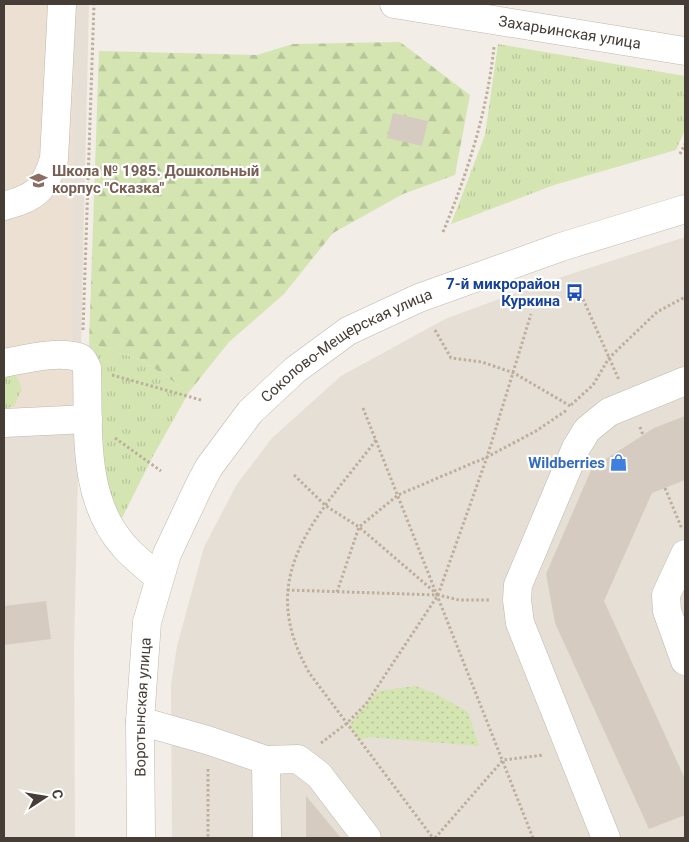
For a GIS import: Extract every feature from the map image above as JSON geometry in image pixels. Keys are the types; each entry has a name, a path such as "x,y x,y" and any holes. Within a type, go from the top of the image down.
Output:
{"street":[{"path":"4,206 24,200 40,190 48,176 54,159 62,4"},
{"name":"Захарьинская улица","path":"394,4 497,12 685,51"},
{"name":"Соколово-Мещерская улица","path":"158,577 167,554 209,467 250,412 295,370 348,331 428,295 561,247 685,209"},
{"path":"4,363 46,355 78,357 85,364 92,478 100,510 123,546 158,577"},
{"path":"606,838 520,623 517,600 518,585 524,566 576,448 586,430 609,412 685,381"},
{"path":"4,423 88,419"},
{"path":"685,554 666,595 667,611 685,661"},
{"name":"Воротынская улица","path":"140,838 140,720 147,622 158,577"},
{"path":"140,720 208,740 266,760 298,758 319,775 367,838"},
{"path":"266,760 267,838"}],"path":[{"path":"94,4 85,364 201,400"},
{"path":"442,232 462,186 481,124 492,65 497,12"},
{"path":"680,154 685,144"},
{"path":"337,592 358,527 398,495 487,457 536,431 571,406 593,385 609,358 658,312 685,297"},
{"path":"583,298 630,404"},
{"path":"298,758 346,724 366,704 438,595 487,457 531,314"},
{"path":"435,330 451,358 482,362 514,373 596,421"},
{"path":"363,408 533,838"},
{"path":"88,419 161,471"},
{"path":"376,440 304,538 294,560 287,590 288,622 299,656 346,724 434,838 503,760 572,752"},
{"path":"294,475 326,506 358,527 438,595"},
{"path":"665,488 685,535"},
{"path":"287,590 438,595 459,600 517,600"},
{"path":"208,740 208,838"}],"shaded area":[{"path":"4,4 89,4 74,648 75,838 4,838"},
{"name":"Школа № 1985. Дошкольный корпус \"Сказка\"","path":"4,4 75,4 72,408 4,411"},
{"path":"685,237 685,838 172,838 171,685 177,646 204,547 237,484 272,438 341,376 445,319 537,285"}],"green space":[{"path":"400,42 470,95 455,175 403,194 333,233 284,294 229,342 189,392 142,360 89,343 99,51 257,55 293,44"},
{"path":"498,44 685,76 685,130 676,150 554,185 451,224 485,135"},
{"path":"89,343 142,360 189,392 152,458 119,524 98,467"},
{"path":"4,369 15,373 22,389 14,406 4,409"},
{"path":"416,686 438,695 468,712 479,746 368,737 360,740 349,725 378,691"}],"building":[{"path":"393,113 428,121 422,146 387,138"},
{"path":"685,416 685,480 652,493 604,601 685,779 685,815 649,829 555,623 546,574 592,468 654,428"},
{"path":"46,601 51,639 4,645 4,606"},
{"path":"306,796 341,838 306,838"}],"place":[{"name":"Школа № 1985. Дошкольный корпус \"Сказка\"","path":"38,180"},
{"name":"7-й микрорайон Куркина","path":"574,293"},
{"name":"Wildberries","path":"619,463"}]}
